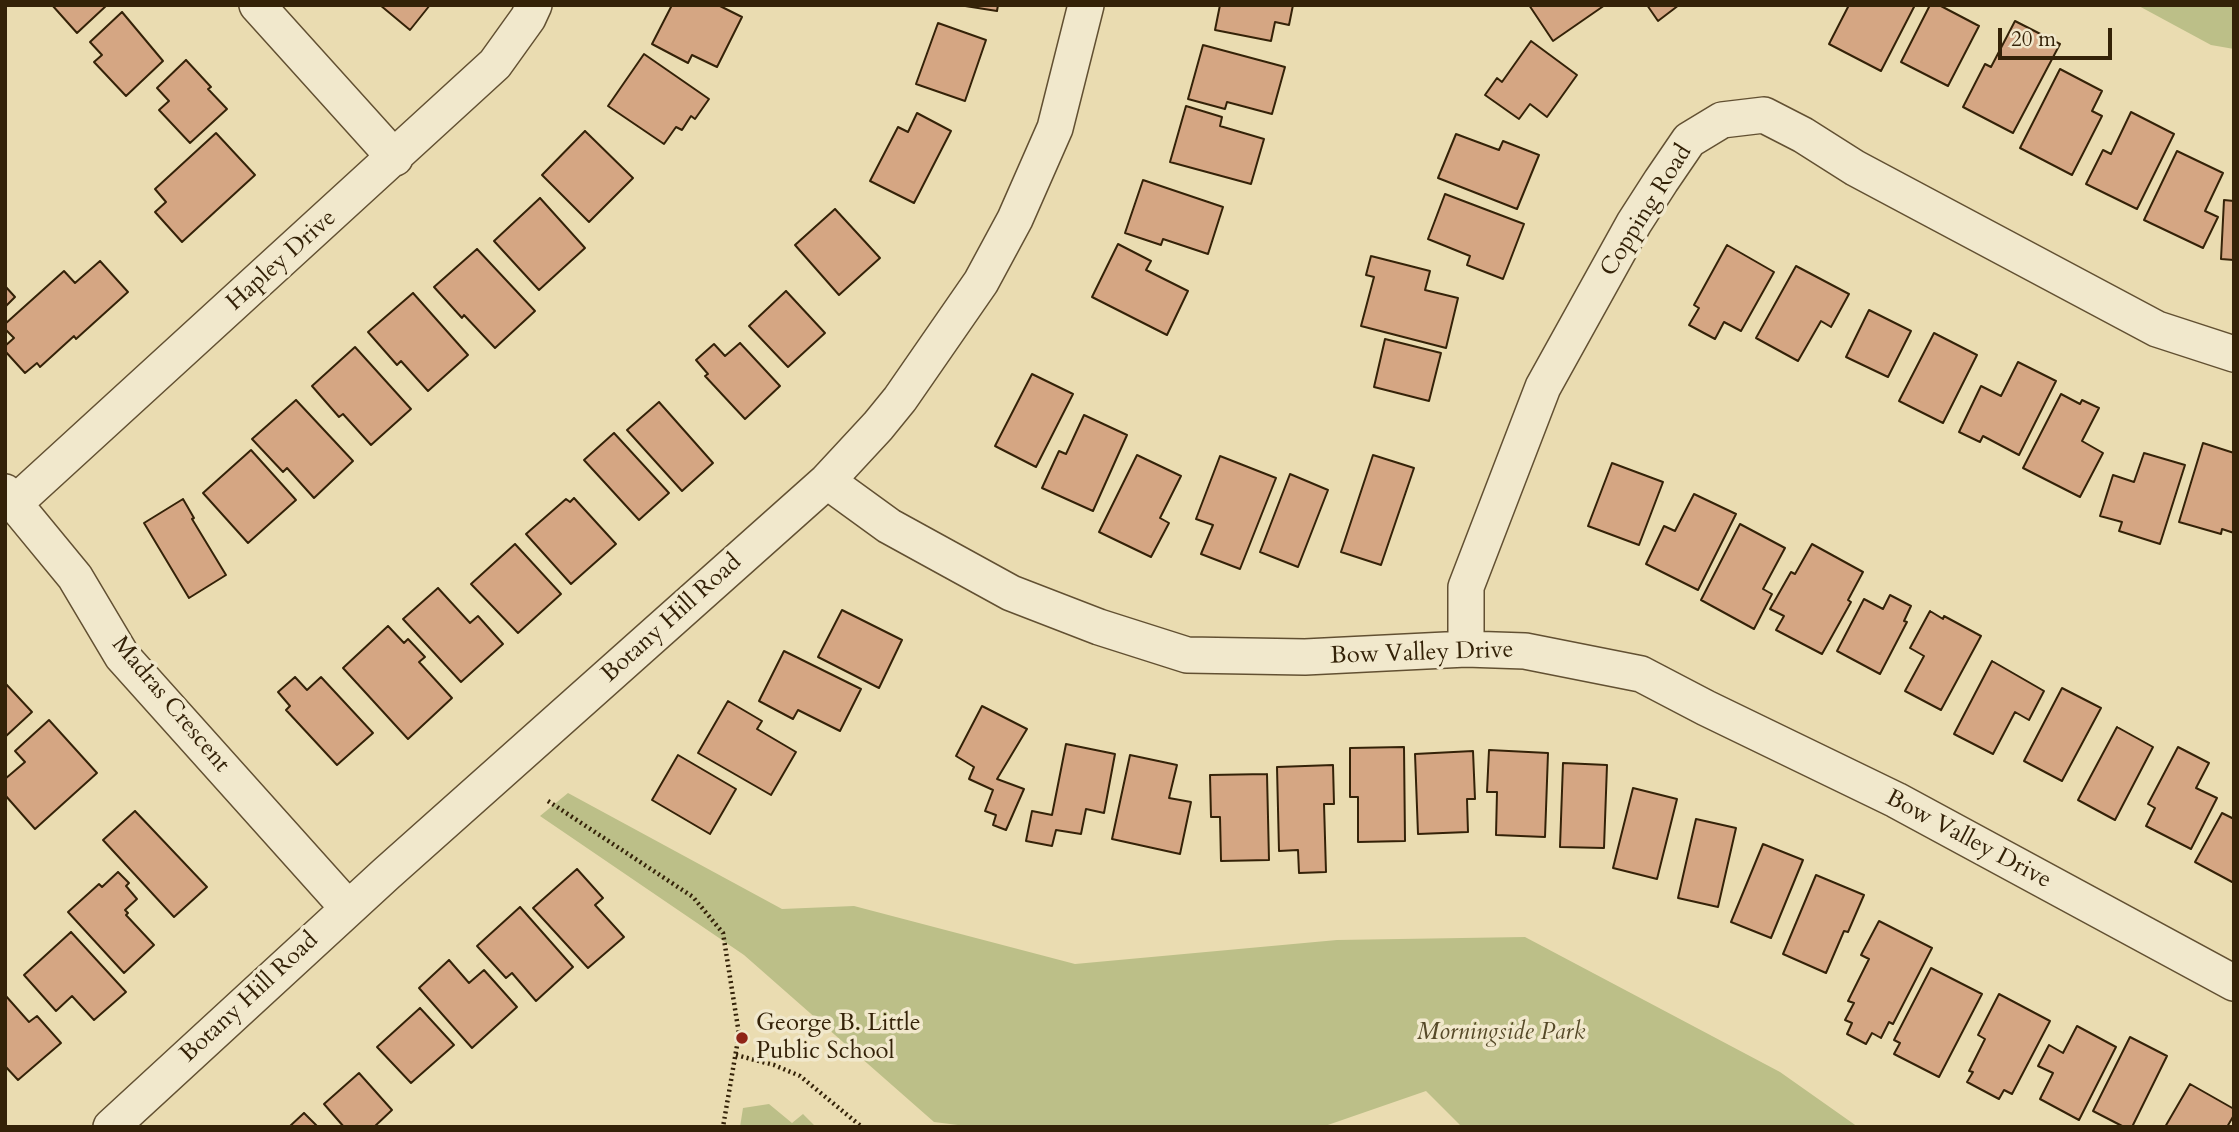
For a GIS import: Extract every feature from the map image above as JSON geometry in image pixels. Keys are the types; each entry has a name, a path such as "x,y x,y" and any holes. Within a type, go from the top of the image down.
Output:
{"street":[{"path":"257,5 396,158"},
{"name":"Hapley Drive","path":"10,498 396,158 495,64 528,18 534,5"},
{"name":"Botany Hill Road","path":"111,1127 348,908 827,481 878,426 900,399 981,282 1010,229 1055,128 1086,5"},
{"name":"Copping Road","path":"1466,649 1466,587 1543,387 1634,223 1661,181 1689,140 1722,120 1764,115 1804,135 1856,168 2157,329 2234,354"},
{"name":"Bow Valley Drive","path":"827,481 889,526 1011,593 1099,627 1187,656 1305,657 1466,649 1525,651 1641,674 1896,800 2234,984"},
{"name":"Madras Crescent","path":"10,498 75,577 122,656 348,908"}],"path":[{"path":"548,801 693,897 723,933 739,1034 723,1127"},
{"path":"736,1055 774,1065 800,1076 862,1127"}],"green space":[{"path":"2137,5 2234,5 2234,49 2211,45"},
{"name":"Morningside Park","path":"568,793 782,909 854,906 1075,964 1337,940 1525,937 1780,1072 1858,1127 1462,1127 1426,1091 1322,1127 974,1127 934,1122 744,955 540,816"},
{"path":"769,1104 792,1123 803,1114 816,1127 740,1127 743,1108"}],"building":[{"path":"52,5 107,5 77,33"},
{"path":"380,5 430,5 410,30"},
{"path":"672,5 718,5 742,17 717,67 692,55 688,63 652,44"},
{"path":"959,5 998,5 997,11"},
{"path":"1220,5 1293,5 1289,25 1275,22 1271,41 1215,30"},
{"path":"1529,5 1605,5 1553,41"},
{"path":"1647,5 1679,5 1658,21"},
{"path":"1849,5 1915,5 1881,71 1829,44"},
{"path":"1930,5 1939,5 1979,26 1948,86 1901,62"},
{"path":"122,12 163,61 126,96 94,62 102,55 90,42"},
{"path":"2015,21 2060,44 2013,133 1963,107 1985,64 1991,67"},
{"path":"938,23 986,40 965,101 916,84"},
{"path":"1531,41 1577,75 1547,117 1530,104 1519,119 1485,95 1497,78 1502,82"},
{"path":"1203,45 1285,67 1272,114 1227,102 1225,109 1188,99"},
{"path":"644,54 709,99 695,119 691,116 682,130 676,127 664,144 608,106"},
{"path":"186,60 227,109 190,143 159,110 169,101 157,88"},
{"path":"2060,69 2102,91 2092,111 2102,116 2072,175 2020,148"},
{"path":"1186,106 1222,117 1220,126 1264,139 1251,184 1170,162"},
{"path":"2131,112 2174,134 2137,209 2086,184 2103,150 2111,154"},
{"path":"917,113 951,131 914,203 870,181 898,127 908,132"},
{"path":"585,131 633,178 589,222 542,175"},
{"path":"216,133 255,175 182,242 155,212 166,202 155,189"},
{"path":"1456,134 1499,150 1503,141 1539,155 1517,209 1438,178"},
{"path":"2177,151 2223,173 2205,211 2218,217 2203,248 2144,220"},
{"path":"1143,180 1223,207 1208,254 1163,239 1161,245 1125,233"},
{"path":"1445,194 1524,224 1503,279 1467,265 1470,256 1428,239"},
{"path":"540,198 585,248 539,290 494,241"},
{"path":"2224,200 2234,201 2234,260 2221,259"},
{"path":"835,209 880,258 839,295 795,245"},
{"path":"1118,244 1151,261 1146,270 1188,291 1167,335 1092,297"},
{"path":"1727,245 1774,272 1741,331 1724,322 1715,339 1689,325 1699,308 1694,305"},
{"path":"477,249 535,311 495,348 464,315 462,318 434,287"},
{"path":"1371,256 1430,271 1425,290 1458,298 1446,348 1361,326 1374,277 1366,275"},
{"path":"100,261 128,292 76,339 74,336 40,367 37,363 25,373 5,351 5,346 14,338 5,329 5,324 64,271 75,283"},
{"path":"1796,266 1849,294 1831,327 1821,321 1798,361 1756,338"},
{"path":"5,286 15,297 5,307"},
{"path":"786,291 825,333 788,367 749,326"},
{"path":"413,293 468,355 428,391 401,361 397,365 368,332"},
{"path":"1869,310 1911,331 1888,377 1846,357"},
{"path":"1934,333 1977,355 1943,423 1899,401"},
{"path":"1385,339 1441,353 1429,401 1374,387"},
{"path":"740,343 780,386 745,419 705,376 708,374 696,360 714,344 725,356"},
{"path":"355,347 411,409 371,445 343,414 339,417 312,386"},
{"path":"2018,362 2056,381 2019,455 1983,436 1980,442 1959,432 1981,386 2001,396"},
{"path":"1032,374 1073,394 1036,467 995,446"},
{"path":"2061,394 2080,404 2082,400 2099,408 2082,441 2103,453 2080,497 2023,468"},
{"path":"296,400 353,461 314,498 287,468 283,472 252,439"},
{"path":"659,402 713,463 682,491 627,430"},
{"path":"1084,415 1127,435 1093,511 1042,488 1059,451 1066,454"},
{"path":"614,433 669,493 639,520 584,460"},
{"path":"2203,443 2234,453 2234,533 2222,529 2221,534 2179,522"},
{"path":"251,450 296,500 248,543 203,493"},
{"path":"2144,453 2185,465 2160,544 2119,531 2122,522 2100,516 2113,475 2134,482"},
{"path":"1137,455 1181,476 1160,518 1169,523 1151,557 1099,532"},
{"path":"1373,455 1414,468 1381,565 1341,552"},
{"path":"1220,456 1276,478 1240,569 1201,554 1213,525 1196,519"},
{"path":"1612,463 1663,482 1639,545 1588,526"},
{"path":"1290,474 1328,490 1298,567 1260,552"},
{"path":"1694,494 1736,514 1698,590 1646,564 1664,526 1675,531"},
{"path":"574,498 616,544 571,584 526,534 566,499 570,502"},
{"path":"183,499 226,575 189,598 144,523"},
{"path":"1740,524 1785,548 1763,589 1772,594 1754,629 1701,600"},
{"path":"515,544 561,594 518,633 471,584"},
{"path":"1812,544 1863,572 1848,600 1851,602 1822,654 1776,630 1784,616 1770,609 1791,572 1795,574"},
{"path":"438,588 470,623 478,616 503,644 461,682 403,619"},
{"path":"1890,595 1911,606 1904,621 1907,622 1880,674 1837,651 1864,599 1883,609"},
{"path":"842,610 902,640 879,688 818,657"},
{"path":"1930,611 1981,636 1941,710 1905,691 1924,656 1910,648"},
{"path":"388,626 404,643 408,639 425,657 419,662 452,698 408,739 343,668"},
{"path":"784,651 861,689 840,731 798,710 793,719 759,701"},
{"path":"1992,661 2044,691 2029,720 2015,712 1993,754 1954,734"},
{"path":"295,677 307,690 321,677 373,733 337,765 286,710 290,706 278,692"},
{"path":"5,683 32,712 5,737"},
{"path":"2062,688 2101,708 2062,781 2024,761"},
{"path":"728,701 762,721 757,729 796,752 771,795 698,753"},
{"path":"982,706 1027,729 997,779 1024,789 1006,830 993,825 996,815 985,811 993,790 969,779 974,767 956,756"},
{"path":"49,720 97,773 35,829 5,795 5,779 25,762 15,751"},
{"path":"2117,727 2153,747 2115,820 2078,800"},
{"path":"1066,744 1115,754 1104,813 1086,809 1081,834 1056,830 1052,846 1026,841 1032,811 1052,815"},
{"path":"1404,747 1405,841 1358,842 1358,797 1350,797 1350,748"},
{"path":"2178,747 2209,763 2196,788 2217,798 2191,849 2146,826 2155,808 2148,804"},
{"path":"1489,750 1548,753 1545,837 1496,835 1497,792 1487,792"},
{"path":"1473,751 1475,799 1467,799 1468,832 1418,834 1415,754"},
{"path":"678,755 736,789 710,834 652,800"},
{"path":"1130,755 1177,765 1169,798 1191,802 1180,854 1112,839"},
{"path":"1563,763 1607,765 1604,848 1560,847"},
{"path":"1333,765 1334,804 1324,804 1326,872 1299,873 1298,850 1279,851 1277,767"},
{"path":"1267,774 1269,860 1221,861 1220,817 1211,817 1210,775"},
{"path":"1633,788 1677,799 1657,879 1613,868"},
{"path":"135,811 207,887 174,917 103,840"},
{"path":"2222,813 2234,819 2234,883 2195,862"},
{"path":"1696,819 1736,828 1718,907 1678,898"},
{"path":"1763,844 1803,860 1771,938 1731,922"},
{"path":"577,869 603,898 595,905 624,937 588,968 533,908"},
{"path":"118,872 129,883 126,886 137,899 125,910 128,913 126,915 154,945 124,973 68,912 99,884 102,887"},
{"path":"1816,875 1864,895 1848,932 1844,931 1826,973 1783,954"},
{"path":"520,907 573,967 536,1001 512,973 506,978 477,946"},
{"path":"1879,921 1932,948 1893,1024 1889,1022 1881,1038 1872,1033 1866,1044 1847,1034 1852,1023 1845,1020 1854,1003 1848,1001 1869,959 1861,955"},
{"path":"71,932 126,992 94,1020 72,996 56,1011 24,975"},
{"path":"449,960 469,983 484,970 517,1007 472,1048 419,988"},
{"path":"1931,968 1982,994 1939,1077 1894,1054 1900,1043 1894,1040"},
{"path":"1999,994 2050,1021 2012,1094 2004,1090 1999,1099 1967,1082 1973,1072 1969,1071 1985,1039 1978,1035"},
{"path":"5,995 29,1022 37,1016 61,1043 18,1080 5,1066"},
{"path":"420,1008 454,1045 411,1083 377,1047"},
{"path":"2077,1026 2116,1047 2079,1120 2040,1099 2053,1073 2038,1066 2049,1045 2063,1053"},
{"path":"2130,1037 2167,1056 2132,1127 2124,1127 2093,1111"},
{"path":"359,1073 392,1110 374,1127 344,1127 324,1104"},
{"path":"2190,1084 2234,1109 2234,1115 2227,1127 2165,1127"},
{"path":"304,1113 318,1127 289,1127"}],"place":[{"name":"George B. Little Public School","path":"742,1038"}]}
